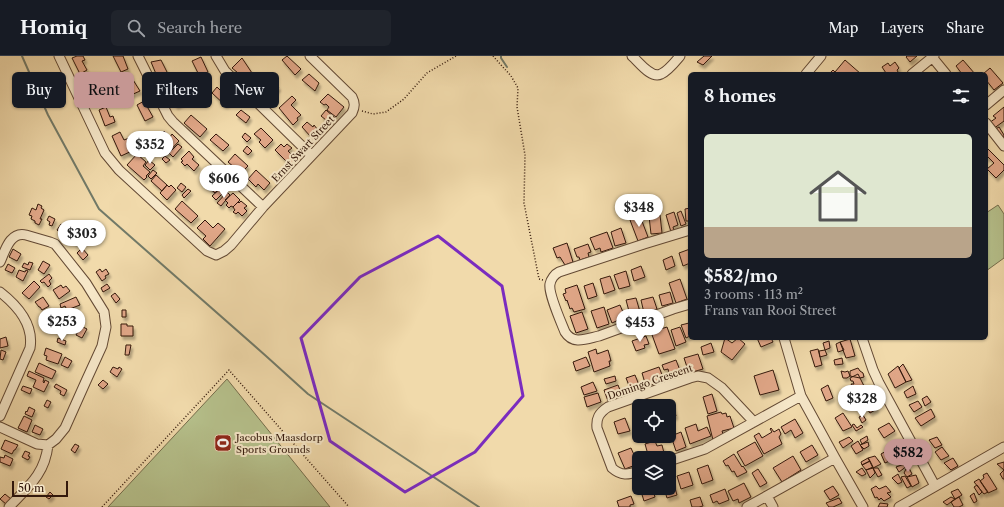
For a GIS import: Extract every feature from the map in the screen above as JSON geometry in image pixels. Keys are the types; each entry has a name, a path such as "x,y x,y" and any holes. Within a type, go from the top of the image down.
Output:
{"street":[{"name":"Ernst Swart Street","path":"60,56 108,157 119,170 207,251 216,255 224,252 231,245 263,207 352,113 354,109"},
{"path":"138,56 168,116 263,207"},
{"path":"216,56 225,71 311,155"},
{"path":"310,56 352,97 355,105 354,109"},
{"path":"632,56 649,72 658,75 666,71 680,56"},
{"path":"808,72 821,56"},
{"path":"914,72 933,57 944,72"},
{"path":"988,103 1004,90"},
{"path":"988,126 1004,146"},
{"path":"688,231 559,272 550,283 552,295 565,332 572,340 587,339 599,336 688,305"},
{"path":"0,262 12,238 17,235 26,234 55,244 86,283 104,312 106,327 102,346 65,428 56,439 48,445 37,444 0,427"},
{"path":"0,292 11,301 26,320 30,331 31,340 30,348 0,416"},
{"path":"785,340 801,396 863,507"},
{"path":"863,340 879,383 935,486"},
{"name":"Domingo Crescent","path":"632,473 621,474 612,468 597,428 596,421 598,417 601,412 608,407 690,378 703,376 722,388 754,422"},
{"path":"676,459 705,449 801,396"},
{"path":"9,507 37,476 45,461 48,445"},
{"path":"899,507 1004,447"},
{"path":"747,507 835,458"},
{"path":"767,496 773,507"}],"path":[{"path":"354,109 373,114 386,112 404,99 427,73 456,56"},
{"path":"493,56 511,76 518,88 517,106 525,155 524,203 539,279 550,283"},
{"path":"102,507 229,370 349,507"}],"highlighted area":[{"path":"438,236 502,286 523,396 475,452 405,492 330,441 301,338 360,277"}],"green space":[{"path":"998,205 1004,214 1004,258 988,270 988,212"},
{"name":"Jacobus Maasdorp Sports Grounds","path":"227,379 330,507 108,507"}],"building":[{"path":"83,56 85,60 82,61 87,70 79,72 72,58"},
{"path":"113,56 123,56 128,69 121,72"},
{"path":"287,56 301,69 295,75 282,60"},
{"path":"704,56 712,56 703,65 697,62"},
{"path":"917,56 910,62 906,57"},
{"path":"201,57 208,72 198,72 192,61"},
{"path":"242,58 251,72 237,72 232,68"},
{"path":"161,60 167,72 155,72 151,62"},
{"path":"845,60 859,72 835,72"},
{"path":"963,60 973,72 960,72 956,66"},
{"path":"895,62 899,68 897,70 898,72 885,72 882,67 888,63 890,66"},
{"path":"990,68 1003,83 994,90 988,82 988,72 985,72"},
{"path":"309,74 319,83 315,91 302,80"},
{"path":"134,81 140,91 134,94"},
{"path":"217,87 220,90 220,100 212,93"},
{"path":"328,94 344,107 336,117 327,110 329,107 326,104 324,105 320,102"},
{"path":"292,96 296,100 291,105 301,115 297,118 298,120 293,125 279,108"},
{"path":"142,102 142,108 148,108 153,117 145,121 137,105"},
{"path":"1004,107 1004,121 993,129 989,123 996,118 993,116"},
{"path":"106,108 110,117 113,116 115,122 105,126 99,110"},
{"path":"241,110 250,117 246,123 236,115"},
{"path":"326,110 335,118 331,124 321,116"},
{"path":"191,115 207,129 200,137 184,123"},
{"path":"307,122 313,127 314,125 318,130 311,137 302,127"},
{"path":"999,127 1004,135 1001,138 994,130"},
{"path":"261,128 273,140 265,148 259,142 261,140 254,134"},
{"path":"164,131 170,137 172,134 179,141 166,155 159,150 163,145 157,139"},
{"path":"120,132 124,140 129,138 134,150 121,156 112,136"},
{"path":"245,133 251,138 247,142 242,137"},
{"path":"216,134 229,145 223,151 210,140"},
{"path":"178,144 182,147 173,157 169,153"},
{"path":"281,144 284,147 287,144 292,148 288,151 296,159 290,165 275,150"},
{"path":"247,146 252,151 248,155 243,151"},
{"path":"988,149 1004,165 1004,170 996,178 988,170 988,168 994,163 988,157"},
{"path":"189,151 194,157 192,159 199,165 194,171 187,164 185,166 181,162 183,161 181,159"},
{"path":"137,154 146,162 143,166 150,172 144,180 127,165"},
{"path":"235,154 248,166 242,172 236,166 235,168 228,162"},
{"path":"165,156 170,160 166,163 162,159"},
{"path":"149,160 155,165 150,170 145,165"},
{"path":"153,170 157,173 151,179 148,176"},
{"path":"256,170 270,183 264,190 258,184 256,187 248,179"},
{"path":"156,175 167,185 162,191 151,181"},
{"path":"208,176 214,181 216,179 223,185 215,193 202,182"},
{"path":"181,183 186,187 182,192 177,188"},
{"path":"167,185 169,187 171,185 176,190 167,200 160,193"},
{"path":"221,188 225,191 216,200 212,196"},
{"path":"188,189 191,191 184,198 182,195"},
{"path":"227,192 230,195 221,206 217,203"},
{"path":"233,193 240,200 233,207 231,206 229,208 226,205 228,203 225,200"},
{"path":"182,201 198,216 191,223 175,209"},
{"path":"241,201 247,206 244,208 247,211 242,216 238,212 236,214 233,212 235,210 233,207"},
{"path":"38,204 42,206 41,208 44,210 39,225 31,219 32,216 29,215 32,208 36,210"},
{"path":"688,208 688,221 686,221 685,209"},
{"path":"681,211 686,224 681,226 677,213"},
{"path":"674,212 678,225 673,227 674,231 671,232 666,215"},
{"path":"660,215 662,233 651,234 649,216"},
{"path":"49,216 55,219 52,226 49,225 50,222 47,220"},
{"path":"640,216 648,237 638,241 630,220"},
{"path":"205,220 213,228 218,223 225,229 210,246 203,239 206,236 197,228"},
{"path":"61,224 69,230 65,236 57,230"},
{"path":"621,228 626,243 615,246 611,232"},
{"path":"76,231 81,238 75,243 69,236"},
{"path":"607,232 613,248 601,252 600,248 595,250 590,238"},
{"path":"567,243 573,262 565,265 560,257 557,258 553,248"},
{"path":"588,244 591,252 588,253 589,257 580,260 574,249"},
{"path":"82,248 88,255 83,260 77,253"},
{"path":"13,249 21,254 17,261 9,257"},
{"path":"688,250 688,264 683,266 679,253"},
{"path":"672,256 675,266 666,270 663,260"},
{"path":"43,261 50,265 44,274 38,270"},
{"path":"29,262 33,263 30,270 22,267 24,263 28,265"},
{"path":"8,264 15,268 12,273 5,270"},
{"path":"641,266 645,277 634,281 631,270"},
{"path":"100,269 102,272 106,269 109,274 105,276 106,278 102,281 96,272"},
{"path":"19,270 25,272 26,270 28,271 23,281 16,277"},
{"path":"626,271 630,286 619,289 614,275"},
{"path":"49,274 52,278 49,281 51,284 48,287 44,282 42,283 40,281"},
{"path":"610,276 615,290 604,294 600,279"},
{"path":"680,279 687,299 676,303 669,283"},
{"path":"34,281 40,287 29,299 22,293"},
{"path":"593,283 597,296 588,299 584,286"},
{"path":"107,284 110,288 103,292 101,288"},
{"path":"61,285 63,288 66,286 70,291 59,299 53,290"},
{"path":"577,285 585,309 574,312 572,308 570,309 563,294 566,293 565,289"},
{"path":"670,292 673,303 662,306 659,295"},
{"path":"115,293 120,299 116,303 111,296"},
{"path":"43,297 49,306 42,310 35,302"},
{"path":"76,297 80,305 67,310 65,306 61,308 60,304"},
{"path":"653,297 657,309 644,313 641,300"},
{"path":"636,298 640,312 630,315 626,300"},
{"path":"620,305 625,317 612,323 607,310"},
{"path":"604,307 609,324 597,328 591,311"},
{"path":"54,310 58,316 51,320 51,312"},
{"path":"122,310 126,310 126,317 122,317"},
{"path":"582,312 588,329 576,333 570,316"},
{"path":"57,323 65,323 66,330 60,330 60,326 57,327"},
{"path":"688,323 688,337 686,338 681,325"},
{"path":"121,324 133,326 133,336 121,336"},
{"path":"81,326 87,329 82,338 76,335"},
{"path":"667,327 675,349 659,354 651,332"},
{"path":"680,327 686,342 676,346 671,330"},
{"path":"646,336 649,344 644,345 645,348 636,351 632,341"},
{"path":"6,337 8,346 0,348 0,339"},
{"path":"58,338 66,341 65,345 57,342"},
{"path":"724,340 728,340 732,343 736,340 740,340 745,344 732,360 721,352"},
{"path":"758,340 772,340 773,342 761,347"},
{"path":"850,340 855,356 846,358 840,342"},
{"path":"829,341 830,348 825,350 823,343"},
{"path":"840,342 844,350 838,352 836,344"},
{"path":"711,343 714,352 703,355 701,347"},
{"path":"126,345 131,345 129,355 125,355"},
{"path":"46,348 62,354 58,364 46,360 47,356 44,355"},
{"path":"596,349 597,354 608,350 611,361 609,361 610,366 594,372 588,352"},
{"path":"818,349 822,365 815,367 810,351"},
{"path":"1,350 6,352 3,360 0,359"},
{"path":"825,350 827,355 820,357 819,351"},
{"path":"698,354 703,369 689,373 684,358"},
{"path":"65,357 72,361 68,368 61,365"},
{"path":"586,357 590,366 576,371 573,362"},
{"path":"842,358 843,364 835,365 834,360"},
{"path":"676,360 681,373 670,377 668,369 664,370 662,365"},
{"path":"39,363 56,371 52,379 35,372"},
{"path":"903,364 912,380 906,382 899,368"},
{"path":"898,366 906,382 895,388 888,374"},
{"path":"113,367 118,369 119,367 122,369 117,377 110,372"},
{"path":"659,367 664,380 651,385 650,381 645,383 642,373"},
{"path":"858,368 863,373 864,377 860,378 850,376 850,371"},
{"path":"773,370 779,390 760,395 754,376"},
{"path":"29,371 44,378 44,383 45,380 49,382 44,392 33,387 36,380 27,376"},
{"path":"841,371 848,371 850,376 843,378"},
{"path":"858,374 864,386 854,389 851,384 854,384 853,381 851,381 850,378"},
{"path":"635,375 641,390 632,393 626,378"},
{"path":"615,376 616,381 606,384 604,379"},
{"path":"103,380 108,384 103,389 98,385"},
{"path":"593,382 597,391 584,395 581,387"},
{"path":"56,384 67,390 64,396 60,394 61,391 54,387"},
{"path":"618,385 622,395 608,401 604,390"},
{"path":"828,385 833,398 826,401 821,389"},
{"path":"23,386 32,389 30,394 21,390"},
{"path":"913,386 916,394 907,398 904,392"},
{"path":"598,393 601,402 587,407 584,397"},
{"path":"712,394 717,411 708,414 703,397"},
{"path":"927,396 931,402 925,406 922,399"},
{"path":"47,400 51,402 48,408 44,406"},
{"path":"918,401 922,407 914,412 909,405"},
{"path":"873,402 877,409 870,413 865,406"},
{"path":"29,407 35,410 32,417 25,414"},
{"path":"931,409 935,417 921,426 915,418"},
{"path":"721,412 722,414 726,413 727,417 730,416 734,428 722,431 724,437 713,440 707,416"},
{"path":"843,413 852,427 843,431 835,418"},
{"path":"863,415 866,420 862,423 859,417"},
{"path":"24,416 32,420 27,432 18,428"},
{"path":"625,418 630,431 618,434 614,422"},
{"path":"795,419 803,433 795,438 791,430 785,434 781,427"},
{"path":"889,423 895,431 884,438 878,429"},
{"path":"696,424 698,431 707,427 711,436 690,444 685,428"},
{"path":"854,424 857,428 861,425 863,427 856,431 852,425"},
{"path":"35,425 43,429 40,435 32,432"},
{"path":"771,428 774,432 779,429 781,434 779,437 782,444 764,454 754,436 759,433 762,438 772,432 770,429"},
{"path":"681,432 686,447 676,451 673,443 676,443 676,434"},
{"path":"867,436 868,440 862,444 860,440"},
{"path":"849,437 853,441 843,448 839,442"},
{"path":"937,437 942,445 935,448 929,440"},
{"path":"5,440 18,445 12,454 1,449"},
{"path":"858,441 863,450 856,454 851,446"},
{"path":"755,442 763,456 745,466 737,452"},
{"path":"868,442 869,446 864,449 860,445"},
{"path":"656,443 657,446 662,445 664,451 647,451 645,444"},
{"path":"900,443 904,449 892,456 894,459 885,463 881,454"},
{"path":"75,444 79,446 75,453 71,450"},
{"path":"812,445 818,455 806,462 800,452"},
{"path":"905,447 907,452 904,453 907,457 896,463 894,459 896,458 894,455"},
{"path":"942,447 949,456 941,460 935,452"},
{"path":"631,448 632,466 625,469 618,453"},
{"path":"25,451 30,453 28,460 22,457"},
{"path":"734,454 747,472 737,477 734,471 732,472 728,465 726,466 723,461"},
{"path":"5,455 13,459 10,466 0,462 0,457 4,458"},
{"path":"793,456 801,470 782,482 773,468"},
{"path":"875,456 881,464 873,468 868,458"},
{"path":"868,458 870,461 862,465 861,462"},
{"path":"953,458 958,466 951,470 944,463"},
{"path":"870,461 873,467 866,470 862,465"},
{"path":"1004,462 1004,470 997,464"},
{"path":"907,463 907,466 899,472 896,467"},
{"path":"708,465 713,480 702,484 697,469"},
{"path":"862,468 866,474 862,476 856,472"},
{"path":"873,468 875,473 870,478 866,470"},
{"path":"873,468 878,468 882,475 878,477"},
{"path":"909,468 912,474 907,477 904,473 906,469"},
{"path":"758,469 767,483 760,487 752,473"},
{"path":"1004,470 1004,479 1003,479 1000,474"},
{"path":"689,472 693,485 681,489 677,476"},
{"path":"987,473 997,489 988,493 980,481 984,478 983,475"},
{"path":"898,474 902,482 898,484 892,478"},
{"path":"916,475 919,483 912,487 907,477"},
{"path":"905,476 911,486 907,488 901,477"},
{"path":"979,479 988,492 984,494 974,482"},
{"path":"744,483 751,497 739,503 738,499 733,501 728,491"},
{"path":"977,485 982,492 979,495 974,487"},
{"path":"833,486 839,495 830,500 824,491"},
{"path":"876,486 879,489 886,486 891,492 887,493 891,497 884,501 881,498 879,500 877,497 875,498 871,489"},
{"path":"725,489 729,500 719,504 717,501 713,503 710,495"},
{"path":"958,489 962,495 955,499 951,492"},
{"path":"50,492 53,495 49,499 46,497"},
{"path":"676,492 677,495 667,498 666,495 676,495"},
{"path":"974,493 977,501 974,503 970,496"},
{"path":"5,494 11,499 6,504 0,499"},
{"path":"642,495 654,495 655,497 644,501"},
{"path":"631,496 634,504 630,505 630,507 619,507 617,501"},
{"path":"700,497 703,506 692,507 690,500"},
{"path":"951,497 955,499 947,505 943,502"},
{"path":"959,497 963,505 954,507 951,502"},
{"path":"839,498 842,503 833,507 829,507 826,503"},
{"path":"880,503 888,504 887,507 878,507"}],"waterway":[{"path":"22,56 48,115 99,209 308,394 479,507"},
{"path":"501,56 507,67"}],"place":[{"name":"Jacobus Maasdorp Sports Grounds","path":"223,443"}]}
